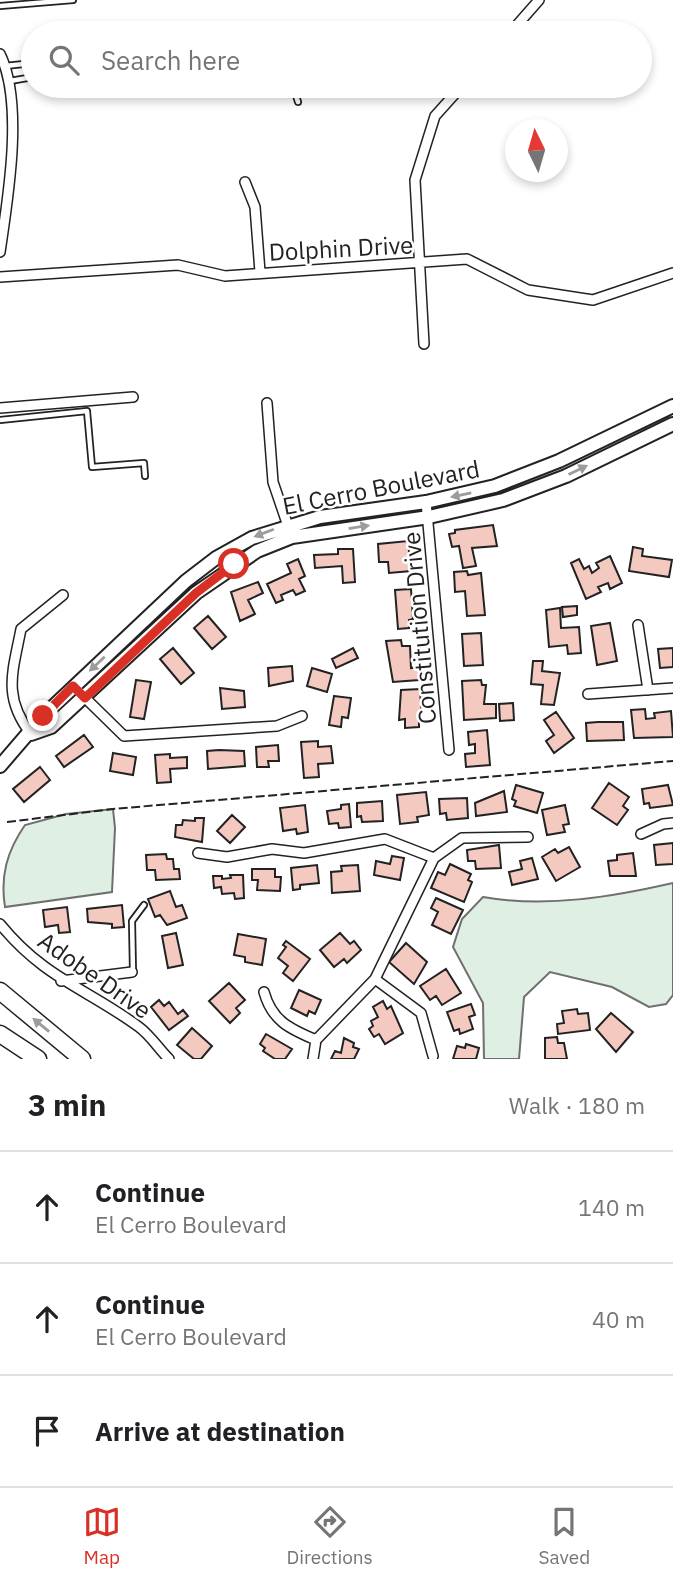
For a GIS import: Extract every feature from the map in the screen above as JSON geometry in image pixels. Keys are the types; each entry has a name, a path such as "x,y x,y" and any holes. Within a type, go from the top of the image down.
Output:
{"highway":[{"path":"0,991 82,1059"},
{"path":"0,1034 38,1059"}],"street":[{"path":"521,21 539,0"},
{"path":"0,54 13,93 0,252"},
{"path":"424,344 415,180 435,116 451,98"},
{"path":"245,182 255,207 260,272"},
{"name":"Dolphin Drive","path":"0,277 178,265 225,276 467,259 528,290 593,300 673,273"},
{"path":"0,408 133,397"},
{"path":"267,403 273,482 292,537"},
{"name":"El Cerro Boulevard","path":"0,765 73,686 186,581 216,558 252,538 287,525 426,502 495,486 559,461 673,406"},
{"name":"El Cerro Boulevard","path":"31,734 51,727 214,578 257,551 292,537 429,517 503,500 535,488 673,424"},
{"name":"Constitution Drive","path":"426,502 449,750"},
{"path":"31,734 19,719 11,696 21,629 62,595"},
{"path":"638,625 648,690"},
{"path":"73,686 124,736 277,726 302,716"},
{"path":"588,694 673,688"},
{"path":"641,834 663,824 673,823"},
{"path":"313,1059 316,1040 375,979 434,858 462,838 528,837"},
{"path":"198,853 227,857 272,849 304,853 386,839 434,858"},
{"name":"Adobe Drive","path":"0,923 31,958 61,981 141,1028 169,1059"},
{"path":"61,981 132,972"},
{"path":"375,979 421,1013 433,1056"},
{"path":"264,992 267,1003 280,1023 316,1040"}],"lane":[{"path":"0,6 73,0"},
{"path":"5,66 21,64"},
{"path":"10,81 21,79"},
{"path":"297,98 298,102"},
{"path":"0,420 87,411 92,467 144,463 145,476"},
{"path":"132,972 132,921 144,905"}],"green space":[{"path":"113,809 115,828 112,892 5,907 3,885 6,864 25,825 66,814"},
{"path":"673,883 673,995 666,1004 649,1007 612,987 550,972 524,997 519,1059 484,1059 483,1003 453,947 462,919 483,897 555,901 626,893"}],"building":[{"path":"493,525 497,546 472,548 476,566 463,568 459,546 452,547 449,534 455,533 455,530"},
{"path":"408,541 411,571 389,573 388,562 379,562 378,544"},
{"path":"633,547 643,549 642,556 672,560 669,577 629,571"},
{"path":"338,549 353,549 355,582 343,583 342,566 315,568 314,555 338,554"},
{"path":"610,556 622,583 610,589 608,583 598,587 601,592 586,599 571,563 579,559 584,569 589,566 592,573 599,568 596,563"},
{"path":"298,559 305,576 299,579 305,591 296,595 293,590 281,595 283,600 276,603 267,584 291,573 287,564"},
{"path":"467,571 468,575 481,573 485,615 467,616 465,591 455,592 454,572"},
{"path":"258,582 263,593 248,600 255,614 240,621 231,592"},
{"path":"411,589 413,619 409,620 409,628 398,629 395,590"},
{"path":"577,606 577,615 563,617 562,607"},
{"path":"560,608 561,628 579,627 581,653 568,654 567,645 549,647 546,610"},
{"path":"208,616 226,637 212,649 194,628"},
{"path":"610,623 617,661 597,665 591,626"},
{"path":"481,633 483,665 464,666 462,634"},
{"path":"401,640 402,646 410,646 411,668 419,667 419,680 393,682 386,641"},
{"path":"173,648 194,673 181,684 160,659"},
{"path":"353,648 358,658 336,668 332,659"},
{"path":"673,648 673,667 660,668 658,649"},
{"path":"533,661 543,661 542,671 560,673 554,705 541,704 543,685 531,684"},
{"path":"292,666 293,681 269,686 268,668"},
{"path":"312,668 332,674 327,692 307,686"},
{"path":"136,680 151,682 144,719 130,717"},
{"path":"481,680 482,685 486,685 484,704 496,704 496,718 464,720 462,681"},
{"path":"220,688 244,691 245,707 222,709"},
{"path":"420,689 422,720 419,720 419,727 405,728 405,719 399,720 401,690"},
{"path":"334,696 351,698 348,718 342,717 341,727 329,725"},
{"path":"513,703 514,720 500,721 499,704"},
{"path":"645,709 646,719 655,718 654,713 671,711 673,737 634,738 631,710"},
{"path":"556,712 574,738 554,753 546,741 554,735 544,720"},
{"path":"623,722 624,740 587,741 586,723"},
{"path":"487,730 490,765 466,767 465,754 475,753 475,744 469,745 468,732"},
{"path":"84,735 93,747 64,767 56,756"},
{"path":"318,741 318,747 331,746 333,763 318,764 319,777 304,778 301,742"},
{"path":"278,745 279,761 268,761 269,767 257,767 256,747"},
{"path":"207,751 244,751 245,766 208,769"},
{"path":"113,753 136,757 133,775 110,771"},
{"path":"170,754 170,758 187,757 187,768 170,769 171,782 157,783 155,755"},
{"path":"40,767 50,780 24,802 13,789"},
{"path":"609,783 629,797 623,806 628,810 617,825 592,808"},
{"path":"516,785 543,793 537,813 514,806 516,801 512,799"},
{"path":"668,785 673,805 650,808 649,803 644,804 642,789"},
{"path":"504,791 507,812 476,816 475,803"},
{"path":"426,792 429,815 417,817 418,822 400,824 397,795"},
{"path":"467,798 468,818 447,820 446,813 440,814 439,799"},
{"path":"382,801 383,821 362,822 361,816 357,817 357,803"},
{"path":"349,804 351,827 339,828 338,823 329,824 327,811 341,809 341,805"},
{"path":"305,805 308,832 297,834 296,829 283,831 280,808"},
{"path":"565,805 569,824 563,825 565,832 547,835 542,810"},
{"path":"232,815 245,827 230,843 217,831"},
{"path":"195,818 204,818 202,842 175,837 176,825 182,825 183,820 195,821"},
{"path":"673,843 673,864 656,865 654,845"},
{"path":"499,845 501,868 476,869 475,861 468,861 467,850"},
{"path":"569,847 580,867 556,881 542,857 555,849 558,853"},
{"path":"633,853 636,876 610,876 608,861 617,860 617,855"},
{"path":"166,854 167,859 173,859 174,869 179,869 180,879 156,880 155,870 147,870 146,855"},
{"path":"392,856 404,858 400,880 374,875 376,861 390,864"},
{"path":"532,858 538,879 512,885 509,872 522,869 520,861"},
{"path":"450,864 471,874 468,880 472,882 464,902 431,888 438,872 445,875"},
{"path":"317,865 319,883 300,885 300,889 293,890 291,868"},
{"path":"358,865 360,891 332,893 331,872 342,871 341,866"},
{"path":"252,869 275,869 275,877 281,877 280,891 257,890 258,880 252,880"},
{"path":"230,875 243,875 244,898 235,899 234,893 222,894 221,887 214,888 213,876 222,876 222,879 231,878"},
{"path":"170,891 176,907 182,905 187,918 167,925 160,915 155,917 148,899"},
{"path":"436,898 463,910 451,934 432,925 438,912 431,908"},
{"path":"122,905 124,927 112,928 112,924 88,922 87,909"},
{"path":"67,907 70,932 59,933 58,925 45,927 43,910"},
{"path":"176,933 183,965 168,968 162,936"},
{"path":"340,933 350,944 354,941 361,950 347,963 344,959 334,967 320,950"},
{"path":"238,934 266,939 262,965 245,962 245,957 234,955"},
{"path":"286,941 310,959 293,981 283,973 288,966 278,958 286,947 283,945"},
{"path":"406,943 427,962 414,984 389,962"},
{"path":"446,969 461,993 442,1005 436,996 430,1000 420,986"},
{"path":"229,983 245,1000 236,1008 240,1013 230,1023 209,1001"},
{"path":"299,990 321,1000 315,1014 309,1011 307,1016 291,1008"},
{"path":"159,1000 164,1006 169,1002 178,1014 183,1010 188,1016 169,1030 151,1007"},
{"path":"383,1001 387,1009 391,1006 403,1033 385,1044 379,1034 374,1037 369,1029 373,1026 371,1021 378,1017 373,1007"},
{"path":"471,1004 475,1015 469,1017 473,1029 460,1034 459,1029 454,1031 447,1012"},
{"path":"577,1009 578,1014 588,1013 590,1030 558,1034 557,1024 564,1023 562,1011"},
{"path":"611,1013 633,1032 616,1052 596,1029"},
{"path":"192,1028 212,1046 201,1059 194,1059 177,1045"},
{"path":"266,1034 292,1049 285,1059 275,1059 263,1051 265,1048 260,1044"},
{"path":"557,1037 558,1043 564,1043 567,1059 545,1059 545,1038"},
{"path":"344,1038 359,1049 354,1059 331,1059 335,1051 341,1053"},
{"path":"466,1044 479,1048 476,1059 453,1059 457,1046 465,1048"}],"fence":[{"path":"7,822 113,809 673,761"}],"route":[{"path":"43,716 73,686 85,698 196,593 234,564"}]}
